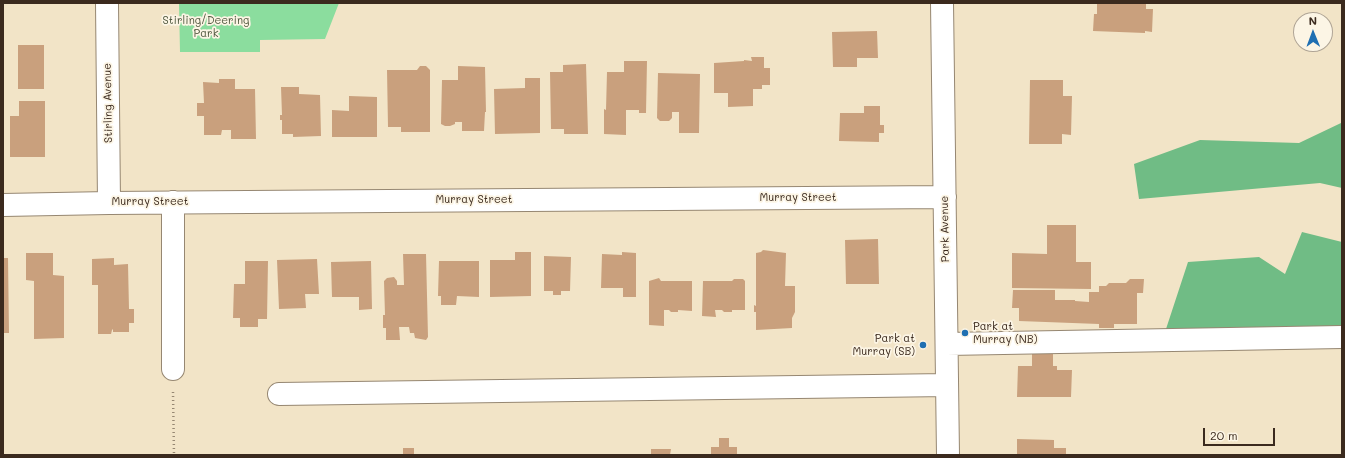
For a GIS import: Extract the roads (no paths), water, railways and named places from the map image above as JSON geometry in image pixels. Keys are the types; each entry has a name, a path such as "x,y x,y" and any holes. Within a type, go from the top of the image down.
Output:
{"street":[{"name":"Stirling Avenue","path":"107,3 109,203"},
{"name":"Park Avenue","path":"942,3 948,455"},
{"name":"Murray Street","path":"3,205 172,202 945,197"},
{"path":"172,202 172,369"},
{"path":"947,344 1342,337"},
{"path":"279,394 947,386"}],"place":[{"name":"Park at Murray (NB)","path":"965,333"},
{"name":"Park at Murray (SB)","path":"923,345"}],"park label":[{"name":"Stirling/Deering Park","path":"206,27"}]}
